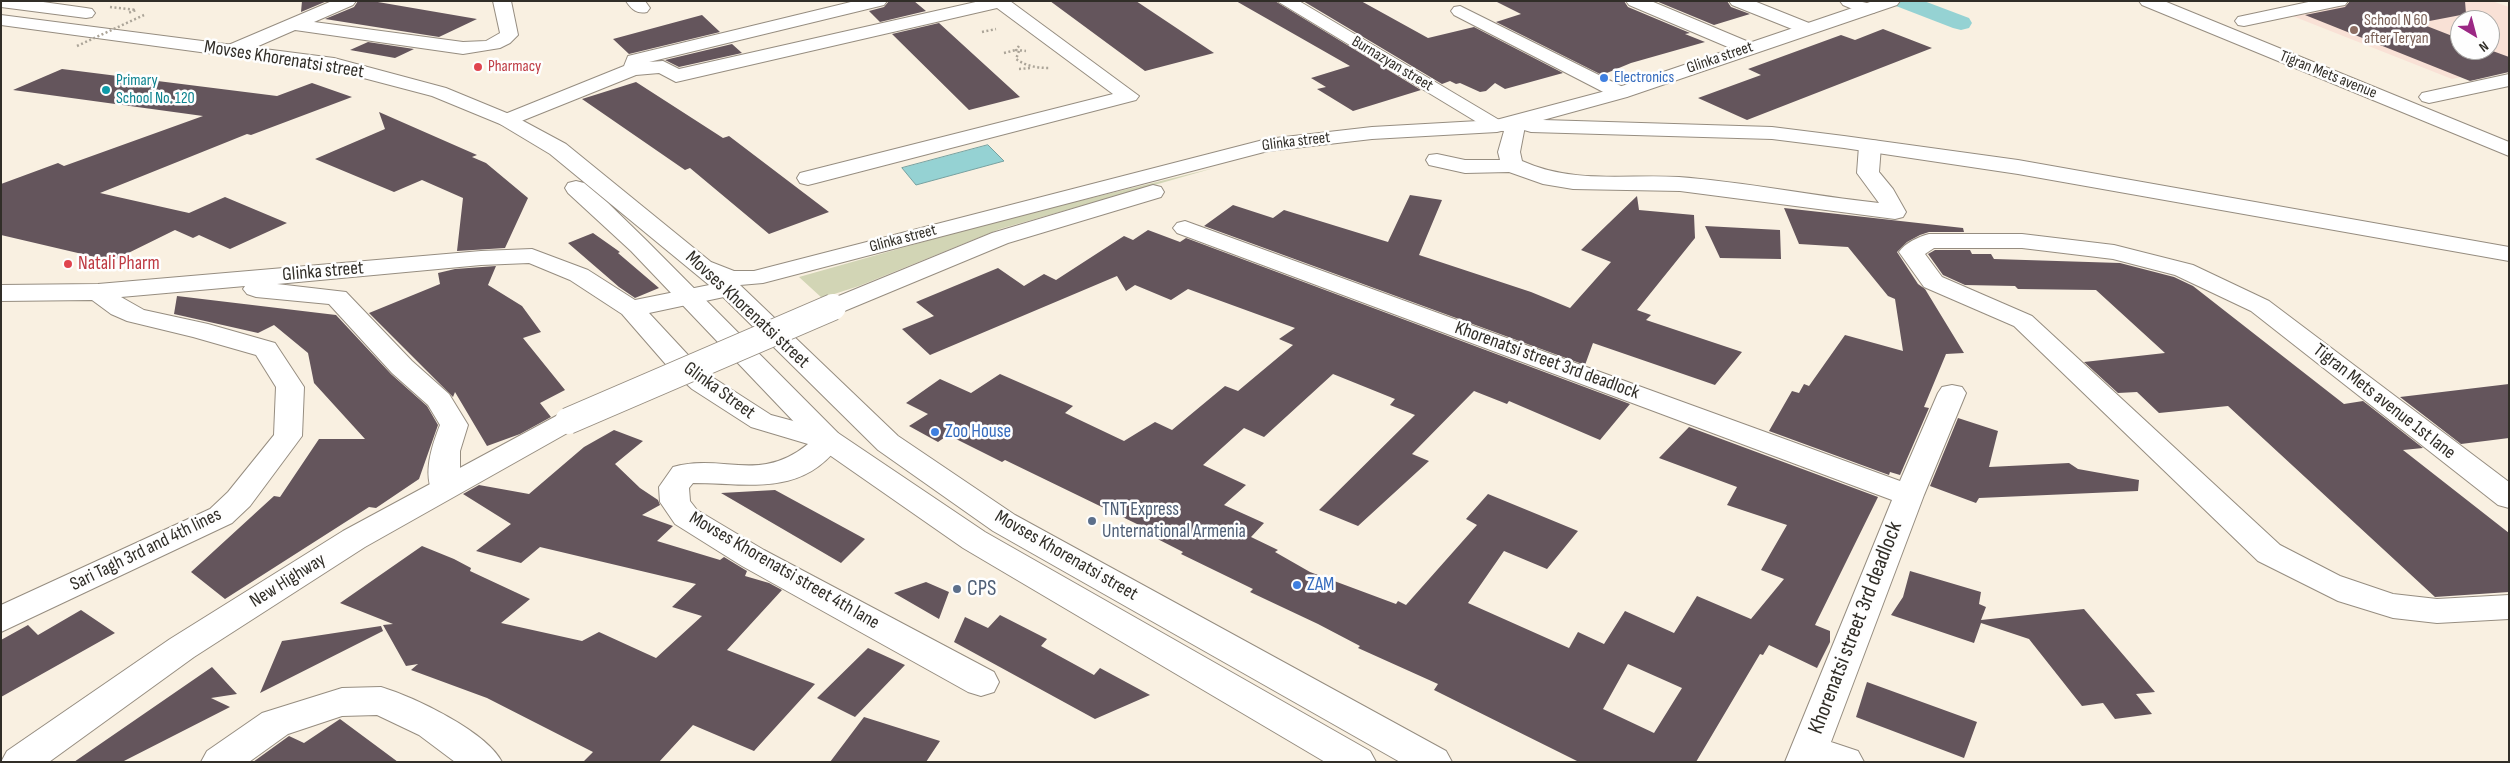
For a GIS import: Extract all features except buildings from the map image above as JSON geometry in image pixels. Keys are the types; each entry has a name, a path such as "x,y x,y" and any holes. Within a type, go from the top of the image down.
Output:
{"main road":[{"path":"233,50 347,1"},
{"path":"293,24 463,48 483,48 500,43 508,35 502,1"},
{"path":"633,69 635,60 878,1"},
{"name":"Burnazyan street","path":"1286,1 1506,126"},
{"path":"1636,1 1749,49"},
{"path":"1738,1 1808,28"},
{"path":"1849,1 1879,5"},
{"name":"Tigran Mets avenue","path":"2148,1 2509,150"},
{"name":"Tigran Mets avenue","path":"2196,1 2279,35"},
{"path":"2244,21 2339,1"},
{"path":"1,2 86,13"},
{"path":"507,120 633,69 662,67 676,76 1000,2 1129,96 808,178"},
{"name":"Glinka street","path":"700,265 730,278 754,278 1267,145 1372,134 1506,126 1620,93 1879,5"},
{"path":"1460,11 1620,93"},
{"name":"Movses Khorenatsi street","path":"1,20 334,64 439,92 507,120 558,149 729,289 888,443 1004,523 1433,762"},
{"name":"Movses Khorenatsi street","path":"1,30 244,58 319,70 418,95 478,122 525,147 600,208 690,297 828,440 974,540 1357,762"},
{"path":"2456,108 2420,93 2509,80"},
{"path":"1512,165 1506,126 1693,129 1768,133 2018,167 2509,254"},
{"name":"New Highway","path":"20,762 182,648 354,538 568,421 833,307 1000,238 1163,188 1372,134"},
{"path":"1437,160 1481,169 1512,165 1525,173 1570,181 1679,184 1894,212 1885,194 1868,173 1870,146"},
{"name":"Khorenatsi street 3rd deadlock","path":"1185,228 1909,494"},
{"name":"Tigran Mets avenue 1st lane","path":"2509,498 2260,306 2184,270 2114,252 2022,241 1929,241 1911,252 1934,282 2023,321 2269,553 2313,578 2360,597 2407,608 2435,611 2509,606"},
{"name":"Glinka street","path":"1,293 98,292 481,258 532,256 579,275 631,309"},
{"path":"1,280 32,292"},
{"path":"210,282 289,294 337,297 402,366 439,400 454,425 445,451 445,488"},
{"path":"631,309 729,289"},
{"name":"Sari Tagh 3rd and 4th lines","path":"1,620 221,516 239,499 288,436 290,387 266,348 136,316 120,309 98,292"},
{"name":"Glinka Street","path":"631,309 679,362 702,383 762,421 828,440"},
{"name":"Khorenatsi street 3rd deadlock","path":"1806,756 1909,494 1952,393"},
{"name":"Movses Khorenatsi street 4th lane","path":"828,440 814,457 800,466 773,474 731,476 698,472 684,474 674,487 675,502 686,517 753,558 981,682"},
{"path":"220,762 275,723 342,702 381,701 432,725 484,762"},
{"path":"1806,756 1845,762"}],"path":[{"path":"77,46 144,15"},
{"path":"1004,53 1017,50 1016,59 1035,68"},
{"path":"1019,69 1056,66"}],"shaded area":[{"path":"2363,1 2492,1 2509,7 2509,67 2452,79 2290,15"}],"green space":[{"path":"1214,168 1000,229 859,286 822,298 799,277 997,221"}],"water":[{"path":"988,145 1004,161 916,185 902,168"}],"waterway":[{"path":"1904,1 1961,23"}],"place":[{"name":"School N 60 after Teryan","path":"2354,30"},
{"name":"Pharmacy","path":"478,67"},
{"name":"Electronics","path":"1604,78"},
{"name":"Primary School No. 120","path":"106,90"},
{"name":"Natali Pharm","path":"68,264"},
{"name":"Zoo House","path":"935,432"},
{"name":"TNT Express Unternational Armenia","path":"1092,521"},
{"name":"ZAM","path":"1297,585"},
{"name":"CPS","path":"957,589"}]}
